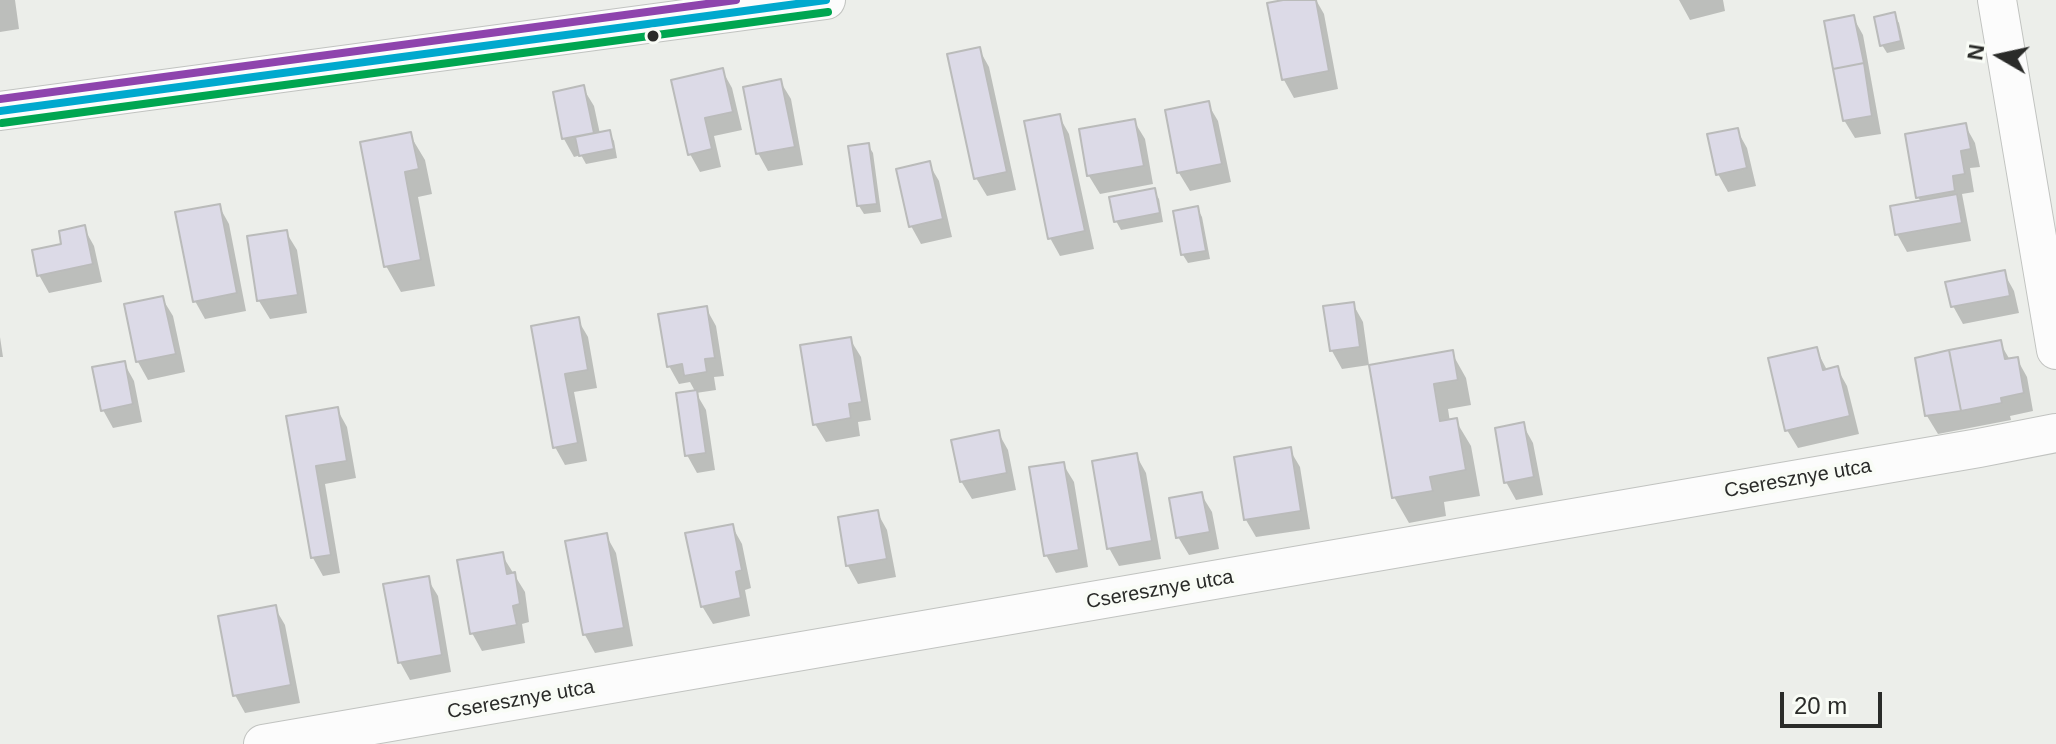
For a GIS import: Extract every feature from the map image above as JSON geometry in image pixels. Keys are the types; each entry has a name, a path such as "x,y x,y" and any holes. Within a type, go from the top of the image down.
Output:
{"street":[{"path":"0,111 826,0"},
{"path":"1997,0 2056,350"},
{"name":"Cseresznye utca","path":"263,744 2056,433"}],"building":[{"path":"1316,0 1329,71 1282,80 1267,3"},
{"path":"1895,12 1901,41 1880,46 1874,17"},
{"path":"1854,15 1864,63 1833,69 1824,21"},
{"path":"980,47 1007,172 974,179 947,54"},
{"path":"1864,63 1872,116 1843,121 1833,69"},
{"path":"723,68 733,112 705,118 712,149 688,155 671,80"},
{"path":"781,79 795,147 756,154 743,87"},
{"path":"584,85 594,133 562,139 553,92"},
{"path":"1209,101 1222,164 1177,173 1165,110"},
{"path":"1060,114 1085,231 1048,239 1024,121"},
{"path":"1135,119 1144,166 1087,176 1079,129"},
{"path":"1966,123 1971,149 1961,151 1965,174 1953,176 1955,191 1916,198 1905,134"},
{"path":"1738,128 1747,168 1716,175 1707,134"},
{"path":"610,130 614,149 579,156 575,137"},
{"path":"411,132 419,169 405,172 421,260 384,267 360,142"},
{"path":"869,143 877,204 857,206 848,146"},
{"path":"930,161 943,219 909,227 896,169"},
{"path":"1155,188 1160,213 1114,222 1109,197"},
{"path":"1957,194 1962,223 1895,235 1890,206"},
{"path":"220,204 237,293 193,302 175,212"},
{"path":"1198,206 1206,251 1181,255 1173,211"},
{"path":"85,225 93,264 37,276 32,250 61,244 59,231"},
{"path":"287,230 298,295 257,301 247,236"},
{"path":"2005,270 2010,296 1951,307 1945,282"},
{"path":"163,296 176,354 136,362 124,304"},
{"path":"1354,302 1360,347 1330,351 1323,306"},
{"path":"707,306 715,358 705,359 707,372 684,376 682,364 667,367 658,314"},
{"path":"579,317 588,370 565,374 578,443 553,448 531,326"},
{"path":"851,337 862,402 849,404 851,418 813,425 800,345"},
{"path":"2001,340 2005,359 2018,357 2024,393 2001,398 2002,403 1961,411 1949,350"},
{"path":"1817,347 1823,370 1838,366 1850,416 1785,431 1768,358"},
{"path":"1453,350 1458,380 1434,384 1440,421 1457,418 1466,470 1430,477 1433,491 1392,498 1369,365"},
{"path":"1949,350 1961,411 1925,416 1915,358"},
{"path":"125,361 133,404 101,411 92,367"},
{"path":"697,390 706,453 685,456 676,393"},
{"path":"338,407 347,461 316,466 331,555 311,558 286,416"},
{"path":"1524,422 1534,477 1504,483 1495,428"},
{"path":"999,430 1007,473 960,482 951,440"},
{"path":"1291,447 1301,511 1244,520 1234,457"},
{"path":"1137,453 1152,541 1107,549 1092,461"},
{"path":"1064,462 1079,550 1044,556 1029,467"},
{"path":"1202,492 1210,532 1176,538 1169,498"},
{"path":"878,510 887,559 846,566 838,517"},
{"path":"733,524 742,570 736,572 741,598 701,607 685,533"},
{"path":"607,533 624,628 583,635 565,541"},
{"path":"503,552 507,574 515,572 520,604 513,606 517,625 470,634 457,560"},
{"path":"429,576 442,655 398,663 383,584"},
{"path":"276,605 291,685 233,696 218,616"}],"transit line":[{"path":"0,99 736,0"},
{"path":"0,111 826,0"},
{"path":"2,123 828,12"}]}
